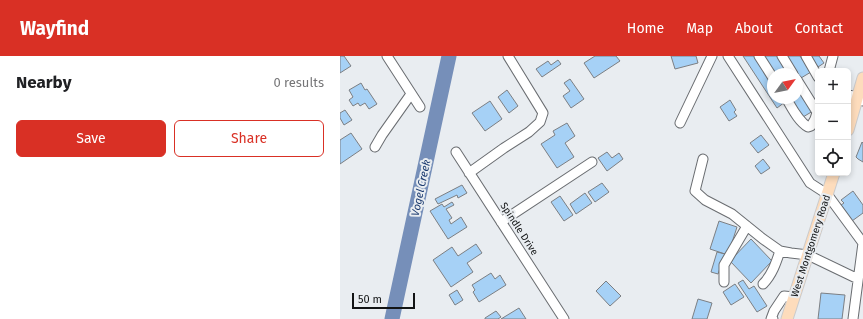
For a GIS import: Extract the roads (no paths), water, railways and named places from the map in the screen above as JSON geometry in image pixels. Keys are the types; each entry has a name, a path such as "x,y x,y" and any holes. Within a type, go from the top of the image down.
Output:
{"main road":[{"path":"851,120 863,78"},
{"name":"West Montgomery Road","path":"787,319 833,176"}],"street":[{"path":"387,56 420,107"},
{"path":"470,173 529,132 540,122 543,113 508,56"},
{"path":"680,123 712,56"},
{"path":"728,56 810,183 828,194 863,243 853,319"},
{"path":"759,56 767,69"},
{"path":"782,56 789,68"},
{"path":"806,56 815,72"},
{"path":"824,56 830,68"},
{"path":"830,68 833,56"},
{"path":"803,89 815,107"},
{"path":"375,147 411,94"},
{"path":"790,104 800,120 808,127 811,126 815,119"},
{"name":"Spindle Drive","path":"456,152 564,319"},
{"path":"703,159 696,191 705,200 732,214 780,251 808,255 858,279"},
{"path":"501,222 592,162"},
{"path":"724,282 724,266 747,226"},
{"path":"763,284 768,279 780,251"},
{"path":"771,319 774,311 784,296 794,297"}],"waterway":[{"name":"Vogel Creek","path":"392,319 449,56"}]}
